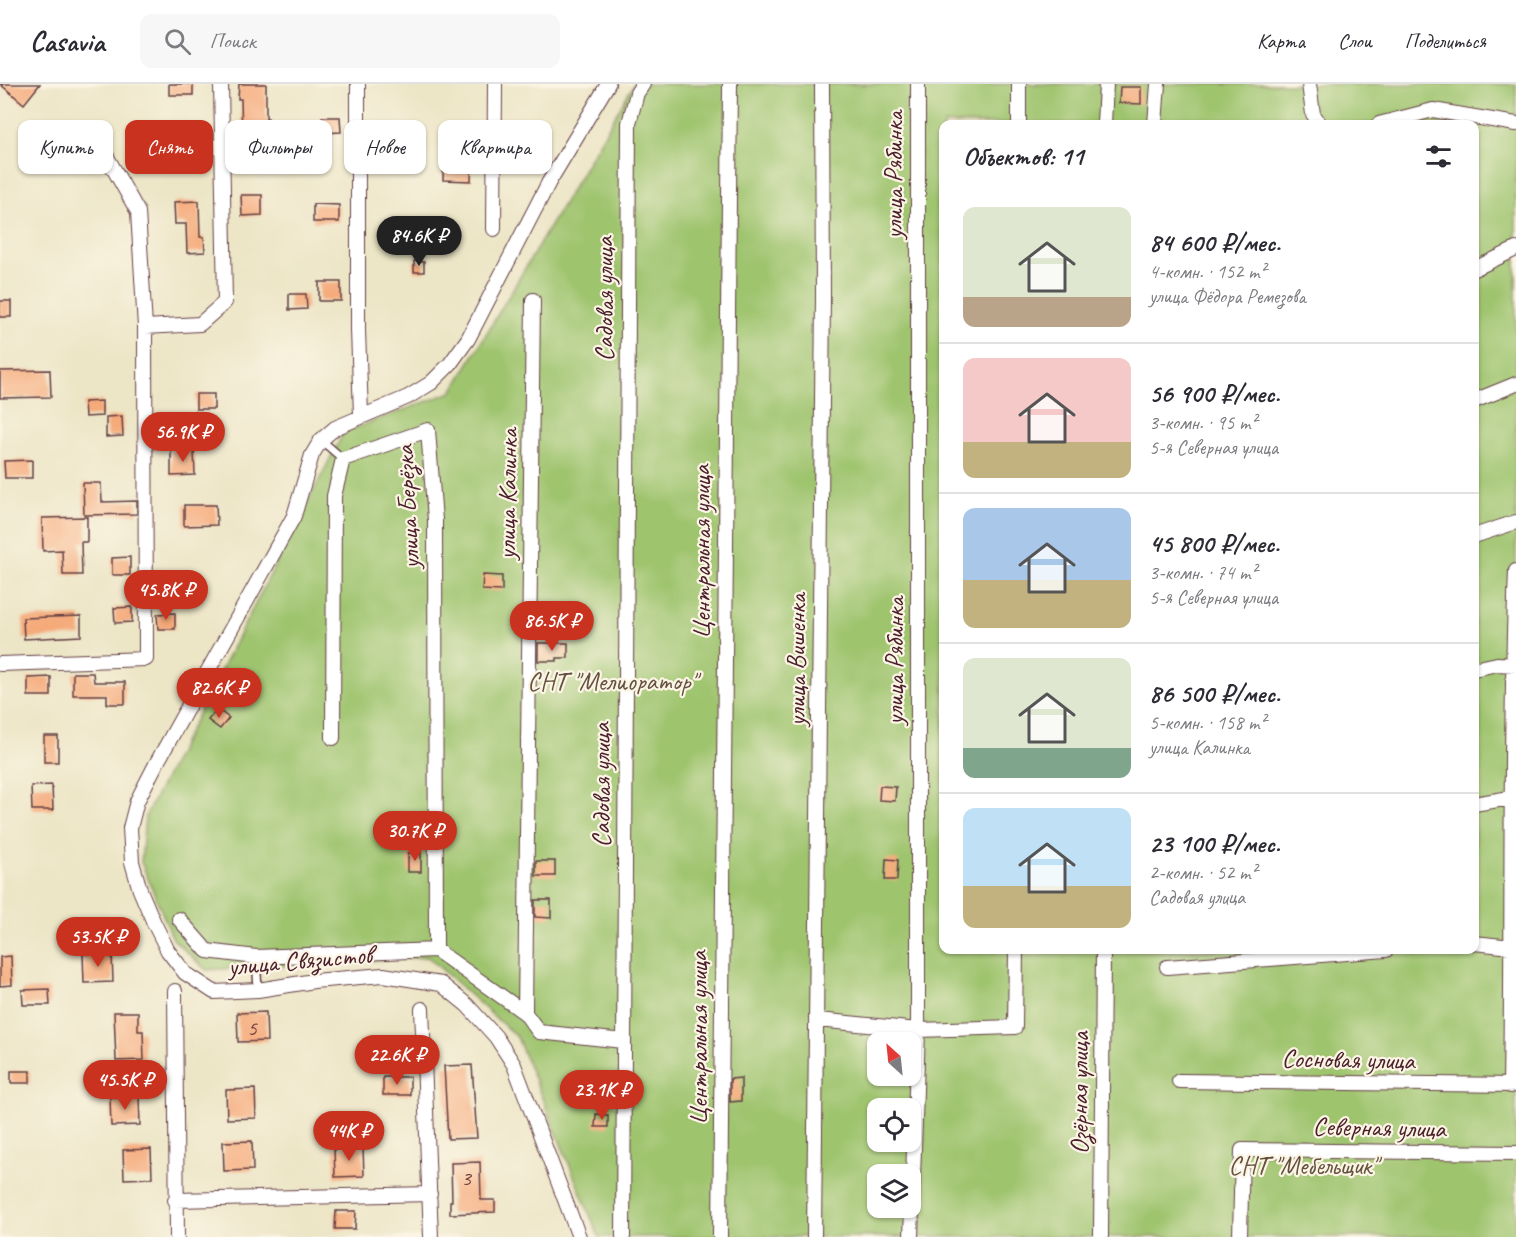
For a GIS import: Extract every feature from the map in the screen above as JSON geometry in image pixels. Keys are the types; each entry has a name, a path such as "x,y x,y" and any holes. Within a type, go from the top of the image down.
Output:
{"street":[{"path":"145,327 200,324 225,302 221,84"},
{"path":"358,84 358,330 361,415"},
{"path":"494,229 495,84"},
{"name":"улица Связистов","path":"579,1237 514,1065 496,1037 467,1005 441,984 383,975 314,981 258,990 214,992 185,974 168,951 140,890 132,862 130,828 137,801 155,766 294,516 312,455 321,440 334,428 408,397 431,383 450,364 468,339 549,182 608,84"},
{"name":"Садовая улица","path":"623,1237 629,123 637,93 643,84"},
{"name":"Центральная улица","path":"720,1237 730,84"},
{"name":"улица Вишенка","path":"814,1237 818,1020 823,308 822,84"},
{"name":"улица Рябинка","path":"911,1237 918,1030 918,84"},
{"path":"1018,84 1019,120"},
{"path":"1104,120 1106,84"},
{"path":"1155,120 1158,84"},
{"path":"1309,84 1313,114 1317,120"},
{"path":"1394,120 1433,110 1516,124"},
{"path":"0,664 146,659 145,327 138,213 113,168"},
{"path":"1479,267 1516,249"},
{"name":"улица Калинка","path":"525,1013 533,300"},
{"path":"1479,399 1516,384"},
{"name":"улица Берёзка","path":"343,459 428,430 435,520 436,950"},
{"path":"333,738 334,496 343,459"},
{"path":"1479,534 1516,522"},
{"path":"1513,1086 1512,947 1516,571"},
{"path":"1479,668 1497,664 1514,665"},
{"path":"1479,803 1513,799"},
{"path":"179,919 207,951 256,957 436,950 525,1013 539,1032 623,1041"},
{"path":"1479,944 1512,947"},
{"path":"818,1020 918,1030 1015,1027 1016,954"},
{"name":"Озёрная улица","path":"1101,1237 1103,954"},
{"path":"1167,967 1334,954"},
{"path":"175,991 177,1237"},
{"path":"422,1010 431,1237"},
{"name":"Сосновая улица","path":"1179,1081 1513,1086"},
{"name":"Северная улица","path":"1240,1237 1242,1150 1516,1153"},
{"path":"175,1200 430,1194"}],"lane":[{"path":"321,440 343,459"},
{"path":"256,957 258,990"}],"green space":[{"name":"СНТ \"Мелиоратор\"","path":"634,84 1516,84 1516,1237 599,1237 517,1037 428,957 206,970 173,939 141,862 145,817 344,432 452,392"}],"building":[{"path":"0,84 40,84 24,104"},
{"path":"169,84 193,84 193,95 169,95"},
{"path":"239,84 266,84 266,118 268,120 242,120 241,99 238,99"},
{"path":"1120,87 1141,87 1141,104 1119,103"},
{"path":"322,117 340,117 341,132 332,132 332,120 322,120"},
{"path":"443,174 471,174 471,181 443,180"},
{"path":"241,195 262,195 262,215 242,216"},
{"path":"199,201 200,237 204,237 205,252 187,253 186,224 175,224 174,202"},
{"path":"313,204 339,205 339,222 313,222"},
{"path":"414,261 424,262 424,272 414,272"},
{"path":"319,282 341,282 341,301 319,301"},
{"path":"289,294 306,294 307,309 289,310"},
{"path":"0,301 11,301 11,317 0,317"},
{"path":"50,370 51,397 0,398 0,371"},
{"path":"196,394 214,394 214,409 196,409"},
{"path":"102,401 102,416 85,417 84,402"},
{"path":"122,416 123,436 106,437 106,417"},
{"path":"174,417 175,432 157,433 156,418"},
{"path":"171,450 194,450 195,475 171,476"},
{"path":"32,460 32,478 5,478 4,461"},
{"path":"83,483 101,483 102,502 137,501 137,514 84,515"},
{"path":"184,505 216,505 217,525 184,526"},
{"path":"87,517 87,542 81,542 82,575 63,575 62,550 43,551 42,518"},
{"path":"130,557 130,575 112,575 112,558"},
{"path":"483,575 502,576 502,591 482,590"},
{"path":"171,579 186,580 186,598 170,597"},
{"path":"132,607 132,622 115,623 114,608"},
{"path":"175,613 175,629 158,629 157,614"},
{"path":"81,616 81,636 24,639 23,618"},
{"path":"538,643 568,643 568,658 557,658 557,661 538,661"},
{"path":"73,673 93,673 94,682 125,682 125,704 107,704 107,695 73,695"},
{"path":"51,677 51,696 28,696 28,678"},
{"path":"217,709 229,718 220,729 208,720"},
{"path":"44,736 58,736 58,762 44,762"},
{"path":"52,785 53,810 32,810 31,786"},
{"path":"880,786 896,787 895,801 879,800"},
{"path":"408,853 421,853 421,872 408,872"},
{"path":"886,859 898,860 897,880 885,880"},
{"path":"536,861 555,861 555,876 536,876"},
{"path":"535,900 551,900 551,918 535,917"},
{"path":"112,953 113,982 84,983 83,954"},
{"path":"11,956 12,985 0,986 0,957"},
{"path":"49,989 50,1005 23,1005 22,990"},
{"path":"114,1012 138,1012 138,1031 143,1031 144,1060 116,1061"},
{"path":"266,1012 267,1041 238,1042 237,1013"},
{"path":"472,1065 477,1138 448,1139 444,1066"},
{"path":"11,1071 30,1071 30,1083 11,1083"},
{"path":"383,1077 410,1077 410,1095 383,1095"},
{"path":"741,1078 741,1101 730,1102 730,1079"},
{"path":"255,1089 256,1118 227,1119 226,1090"},
{"path":"139,1096 140,1125 111,1126 110,1097"},
{"path":"596,1114 608,1115 608,1127 595,1127"},
{"path":"252,1141 253,1170 224,1171 223,1142"},
{"path":"363,1147 364,1176 335,1177 334,1148"},
{"path":"151,1149 152,1178 124,1179 123,1150"},
{"path":"480,1162 481,1200 495,1200 495,1212 450,1214 451,1163"},
{"path":"336,1211 356,1211 355,1229 335,1229"}],"park label":[{"name":"СНТ \"Мебельщик\"","path":"1303,1165"}]}
